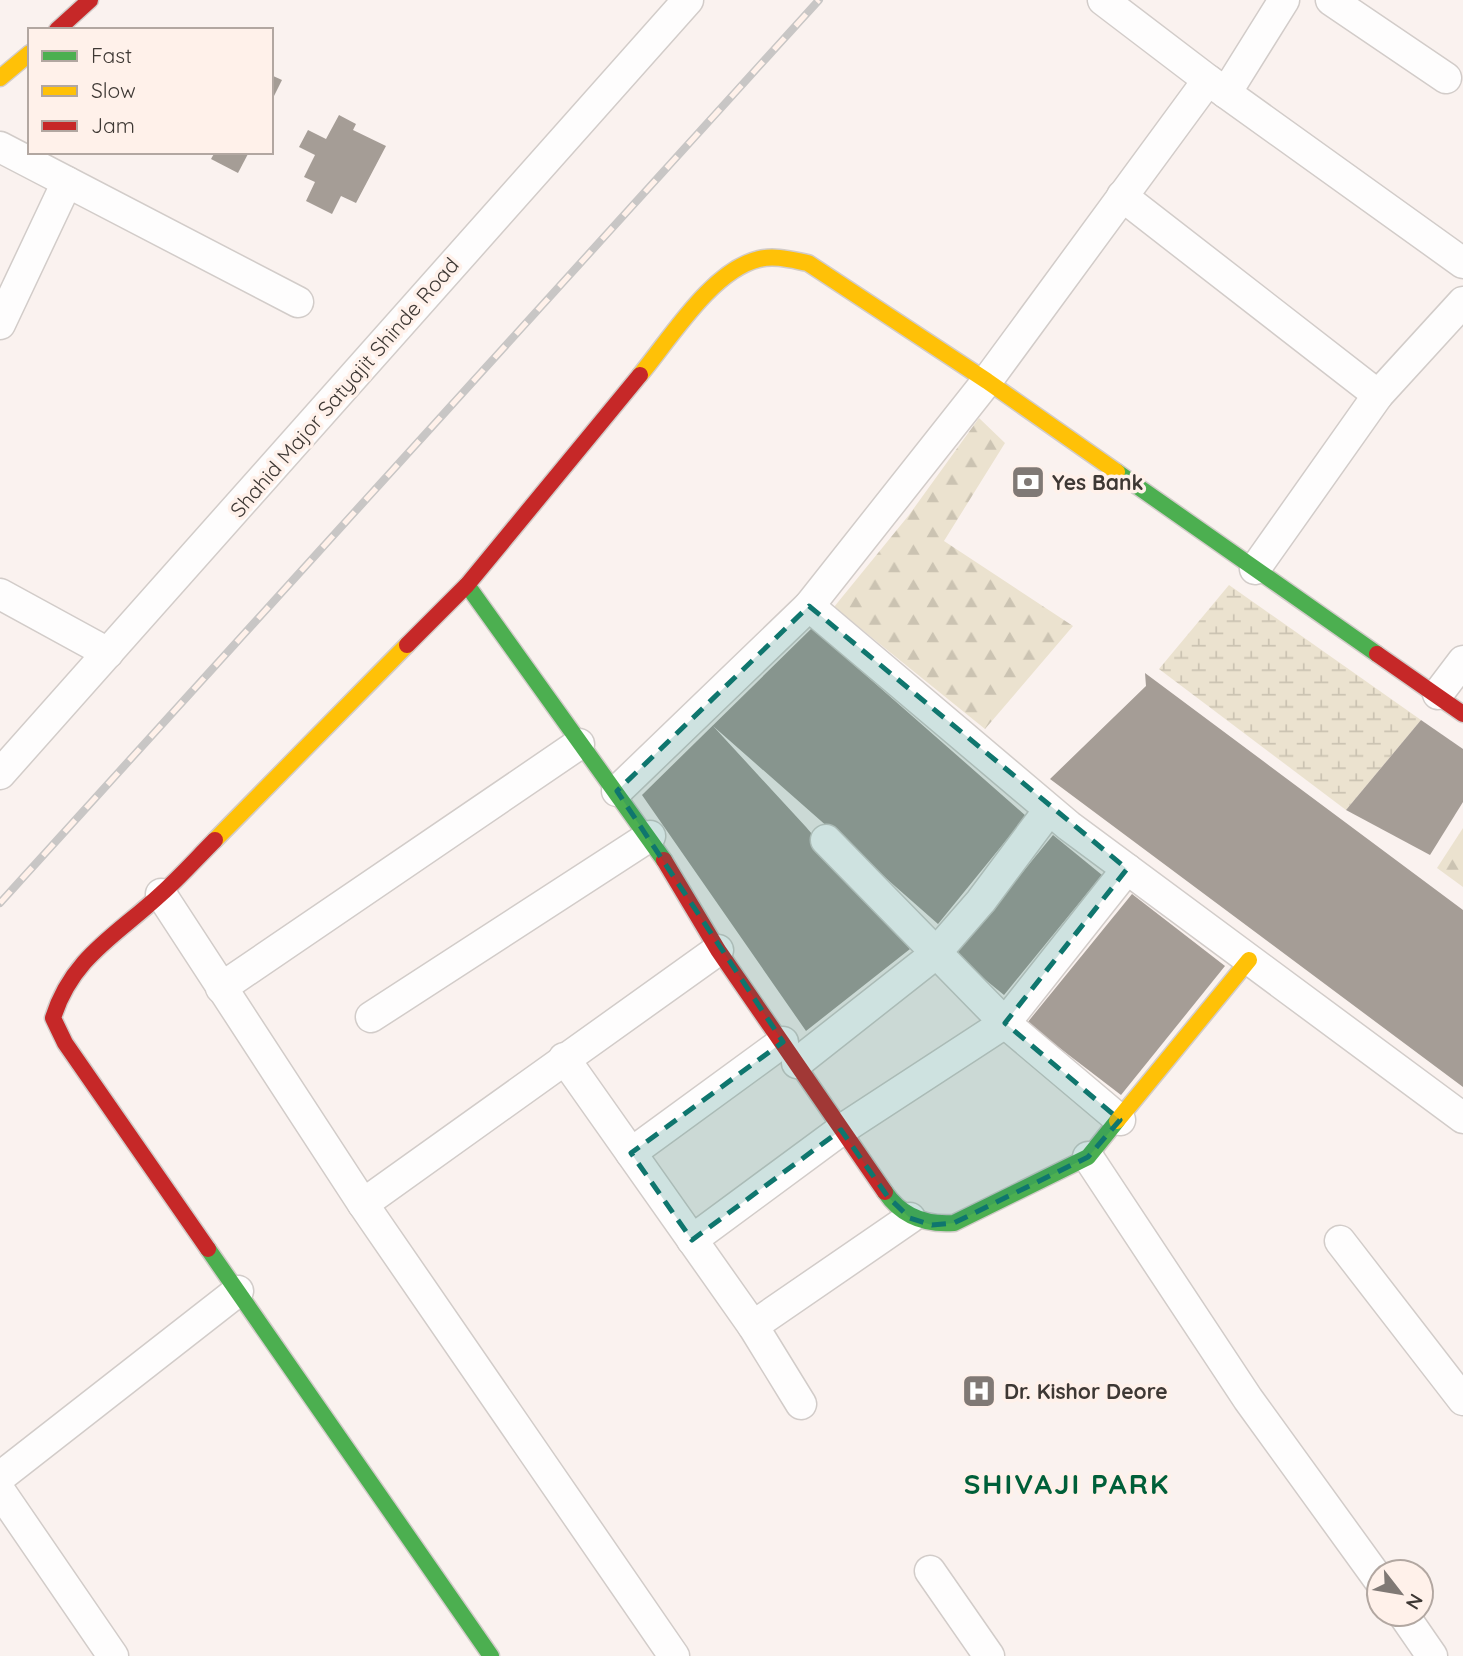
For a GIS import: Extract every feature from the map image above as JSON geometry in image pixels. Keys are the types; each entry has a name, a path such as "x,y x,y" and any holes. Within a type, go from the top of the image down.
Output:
{"street":[{"path":"59,28 90,0"},
{"name":"Shahid Major Satyajit Shinde Road","path":"0,774 688,0"},
{"path":"1103,0 1217,87 1463,263"},
{"path":"617,791 809,606 987,381 1122,197 1217,87 1284,0"},
{"path":"1331,0 1446,78"},
{"path":"0,78 28,55"},
{"path":"0,147 298,302"},
{"path":"0,324 67,182"},
{"path":"1122,197 1378,395"},
{"path":"491,1656 65,1043 54,1018 61,992 80,964 161,894 467,584 716,283 750,260 776,256 808,263 987,381 1463,714"},
{"path":"1255,569 1378,395 1459,314"},
{"path":"467,584 579,744 650,836 718,950 841,1130 888,1197 910,1218 932,1225 954,1223 1088,1157 1249,960"},
{"path":"0,594 108,653"},
{"path":"809,606 1049,810 1463,1118"},
{"path":"1438,694 1463,661"},
{"path":"221,988 579,744"},
{"path":"631,1153 790,1053 870,1008 936,952 981,901 1049,810"},
{"path":"371,1017 650,836"},
{"path":"826,840 1005,1023 1120,1119"},
{"path":"692,1240 841,1130 1005,1023 1127,869"},
{"path":"161,894 363,1204 674,1656"},
{"path":"363,1204 718,950"},
{"path":"564,1058 753,1326 801,1404"},
{"path":"1088,1157 1248,1399 1365,1561"},
{"path":"753,1326 910,1218"},
{"path":"1340,1241 1463,1400"},
{"path":"0,1477 238,1292"},
{"path":"0,1491 113,1656"},
{"path":"930,1572 989,1656"},
{"path":"1413,1628 1432,1656"}],"highlighted area":[{"path":"809,606 1127,869 1005,1023 1120,1120 1088,1157 954,1223 932,1225 910,1218 888,1197 841,1130 692,1240 631,1153 783,1042 617,791"}],"green space":[{"path":"979,418 1005,443 944,541 1073,626 985,729 834,607 909,515"},
{"path":"1229,585 1421,720 1346,810 1159,669"},
{"path":"1463,828 1463,887 1437,868"}],"building":[{"path":"273,76 282,80 273,98"},
{"path":"339,115 356,124 353,130 386,146 356,203 341,196 332,214 306,201 315,182 304,177 315,155 299,147 308,130 326,139"},
{"path":"214,154 248,154 238,173 211,159"},
{"path":"812,628 1026,816 938,924 713,726 806,827 910,949 806,1031 642,795"},
{"path":"1145,673 1463,910 1463,1087 1050,779 1146,686"},
{"path":"1421,720 1463,749 1463,802 1430,855 1346,810"},
{"path":"1053,835 1102,875 1004,995 955,955"},
{"path":"1132,894 1225,966 1121,1095 1027,1023"}],"railway":[{"path":"0,903 819,0"}],"traffic: fast":[{"path":"1117,472 1377,654"},
{"path":"467,585 664,860"},
{"path":"885,1192 899,1208 915,1218 934,1223 954,1223 1088,1157 1117,1121"},
{"path":"208,1249 491,1656"}],"traffic: slow":[{"path":"0,78 28,55"},
{"path":"640,375 678,325 725,277 759,259 784,258 808,263 987,381 1117,472"},
{"path":"215,840 407,645"},
{"path":"1117,1121 1249,960"}],"traffic: jam":[{"path":"59,28 90,0"},
{"path":"407,645 467,585 640,375"},
{"path":"1377,654 1463,714"},
{"path":"208,1249 65,1043 53,1018 61,997 84,963 168,888 215,840"},
{"path":"664,860 718,950 885,1192"}],"place":[{"name":"Yes Bank","path":"1028,482"},
{"name":"Dr. Kishor Deore","path":"979,1391"}],"district":[{"name":"SHIVAJI PARK","path":"1067,1483"}]}
